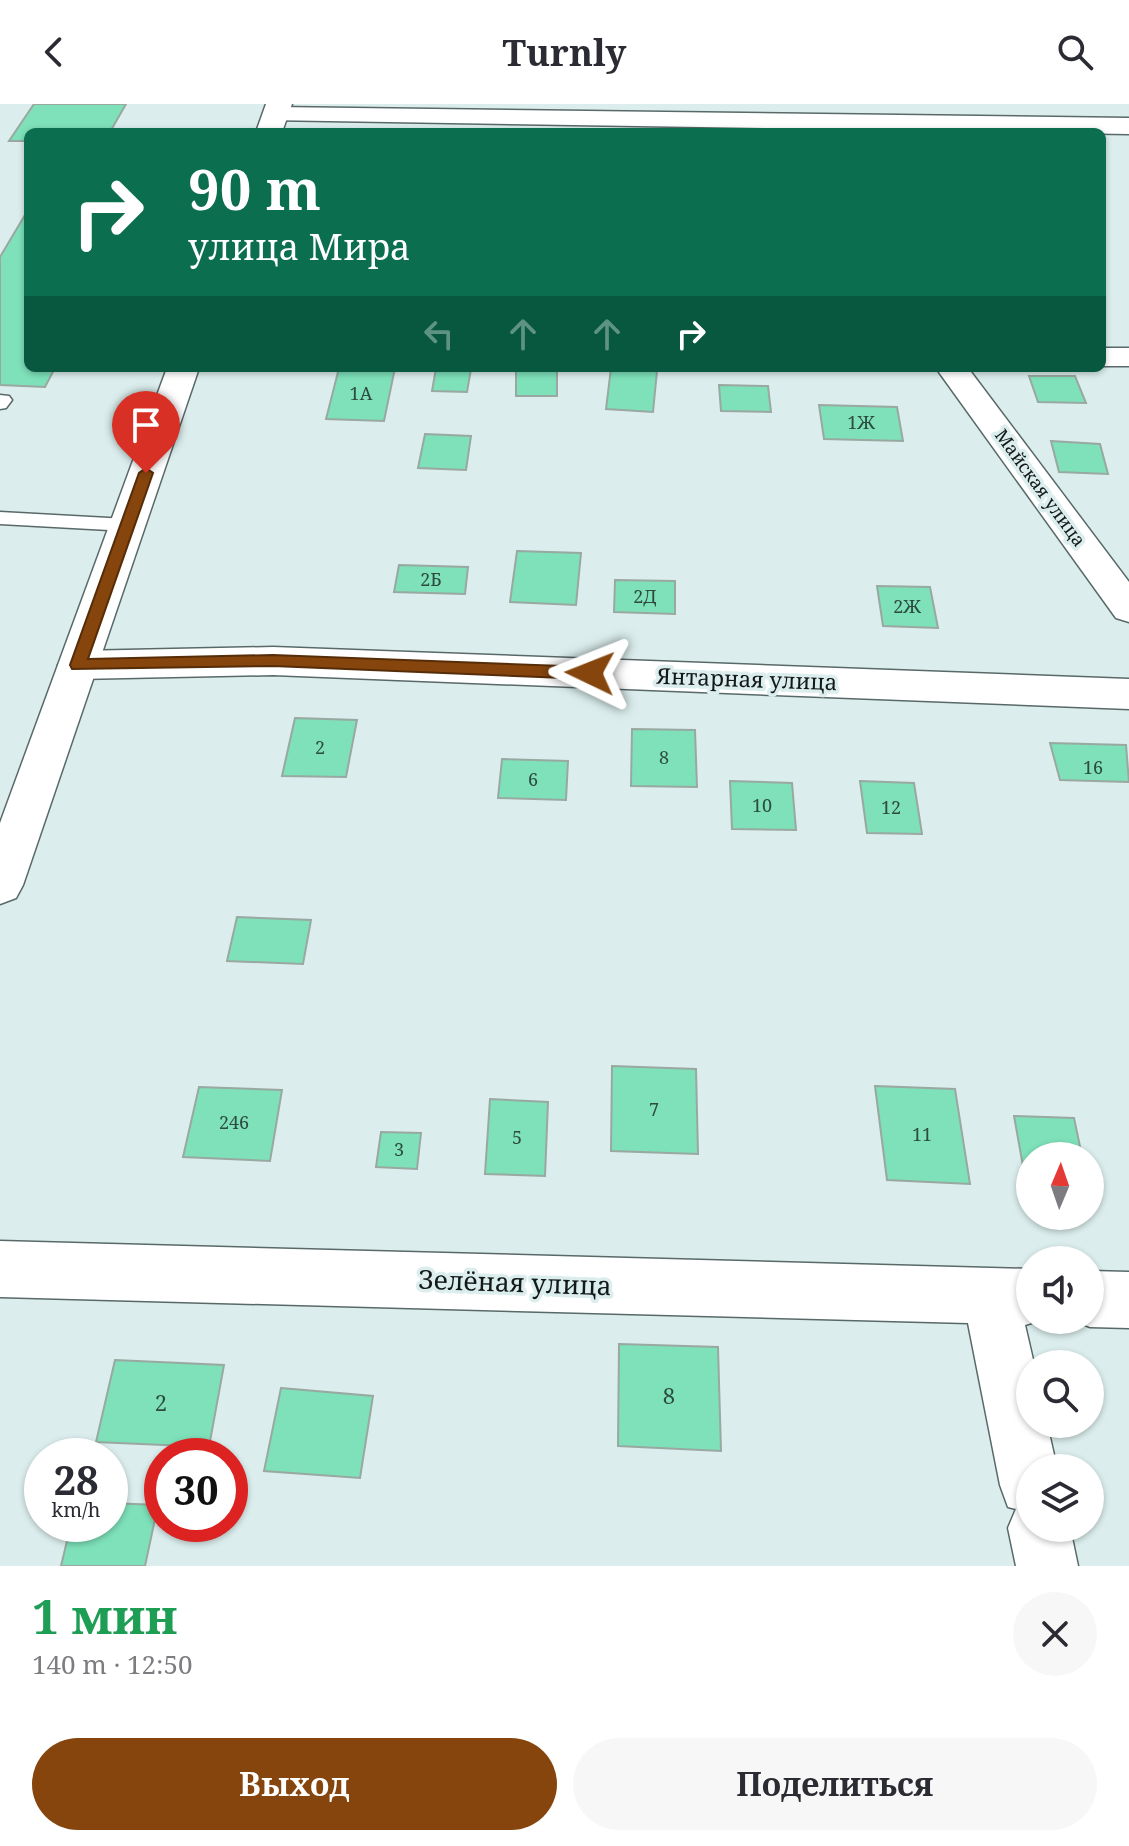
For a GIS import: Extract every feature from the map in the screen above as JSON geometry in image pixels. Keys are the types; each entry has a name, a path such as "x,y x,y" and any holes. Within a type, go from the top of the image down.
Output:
{"street":[{"path":"275,117 1129,126"},
{"path":"1106,357 1129,357"},
{"path":"0,885 182,372"},
{"name":"Майская улица","path":"955,372 1129,609"},
{"name":"Янтарная улица","path":"78,665 273,661 1129,694"},
{"name":"Зелёная улица","path":"0,1269 1011,1296"},
{"path":"1011,1296 1027,1454"},
{"path":"1104,1299 1129,1300"},
{"path":"1042,1542 1047,1566"}],"lane":[{"path":"0,518 127,525"}],"building":[{"path":"34,104 126,104 112,128 24,128 24,141 9,141"},
{"path":"24,217 24,372 53,372 45,387 0,385 0,257"},
{"path":"338,372 394,372 384,421 326,419"},
{"path":"435,372 470,372 467,392 432,391"},
{"path":"516,372 557,372 557,396 516,396"},
{"path":"611,372 657,372 653,412 606,409"},
{"path":"1029,376 1075,376 1086,403 1038,402"},
{"path":"719,385 768,386 771,412 721,411"},
{"path":"819,405 897,407 903,441 824,439"},
{"path":"425,434 471,436 466,470 418,468"},
{"path":"1051,441 1100,444 1108,474 1059,472"},
{"path":"517,551 581,553 576,605 510,602"},
{"path":"399,565 468,567 465,594 394,592"},
{"path":"615,580 675,581 675,614 614,612"},
{"path":"877,586 930,587 938,628 883,626"},
{"path":"295,718 357,720 346,777 282,776"},
{"path":"632,729 695,730 697,787 631,786"},
{"path":"1050,743 1126,745 1129,782 1060,780"},
{"path":"502,759 568,761 566,800 498,798"},
{"path":"730,781 792,783 796,830 732,829"},
{"path":"860,781 914,783 922,834 867,833"},
{"path":"237,917 311,920 303,964 227,961"},
{"path":"612,1066 696,1069 698,1154 611,1151"},
{"path":"875,1086 955,1089 970,1184 887,1180"},
{"path":"199,1087 282,1090 270,1161 183,1157"},
{"path":"490,1099 548,1102 545,1176 485,1174"},
{"path":"1014,1116 1074,1118 1079,1142 1019,1142"},
{"path":"381,1132 421,1133 417,1169 376,1167"},
{"path":"619,1344 718,1347 721,1451 618,1446"},
{"path":"115,1360 224,1365 211,1438 144,1438 144,1444 128,1443 128,1438 97,1438"},
{"path":"281,1388 373,1396 360,1478 264,1471"},
{"path":"128,1504 144,1504 144,1542 150,1542 145,1566 61,1566 67,1542 128,1542"}],"route":[{"path":"146,473 78,665 273,661 590,673"}]}
